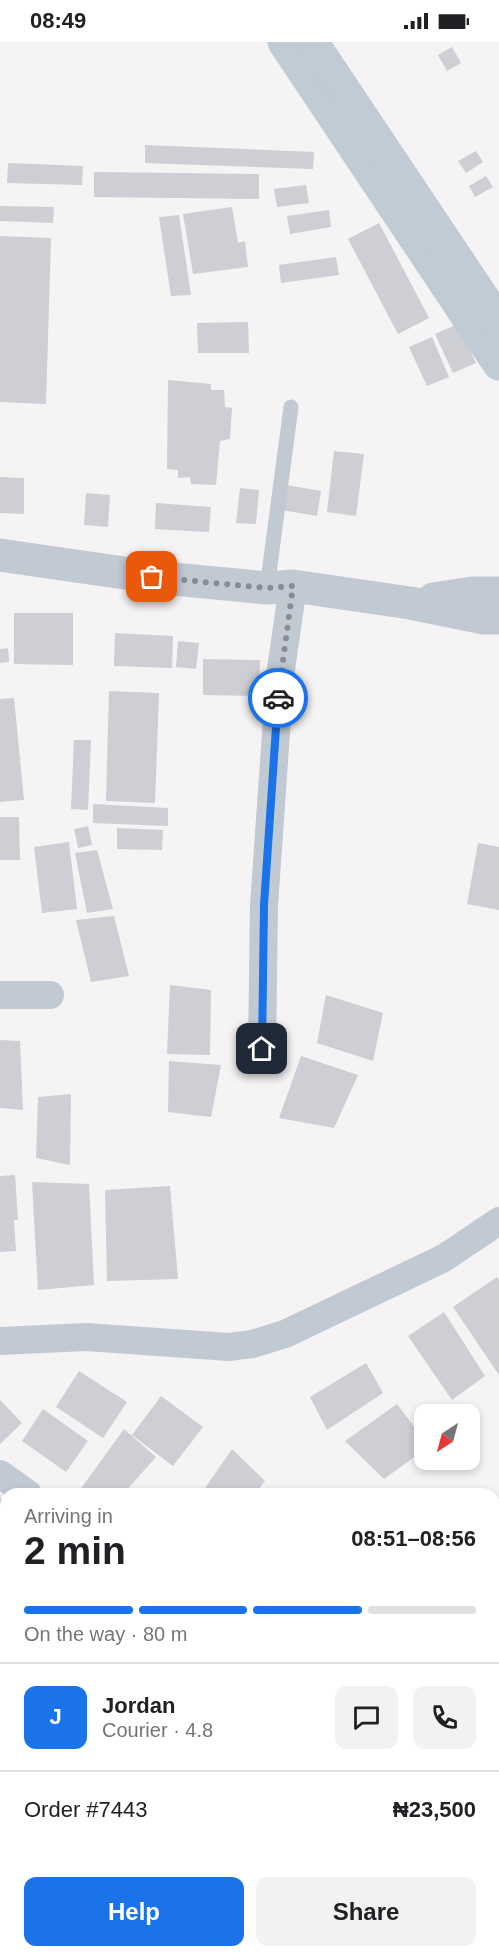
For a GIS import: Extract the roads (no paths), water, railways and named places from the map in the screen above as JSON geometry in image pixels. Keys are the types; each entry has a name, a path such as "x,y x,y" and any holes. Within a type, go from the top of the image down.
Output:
{"main road":[{"path":"284,42 499,364"},
{"path":"312,42 499,322"}],"street":[{"path":"0,555 152,577 280,587 410,603 484,618 499,618"},
{"path":"262,1049 266,882 280,676 280,587"},
{"path":"410,603 472,593 499,593"},
{"path":"0,995 50,995"},
{"path":"0,1341 86,1337 229,1347 252,1344 285,1334 444,1258 499,1221"},
{"path":"0,1474 20,1488"}],"lane":[{"path":"280,587 291,407"}]}
